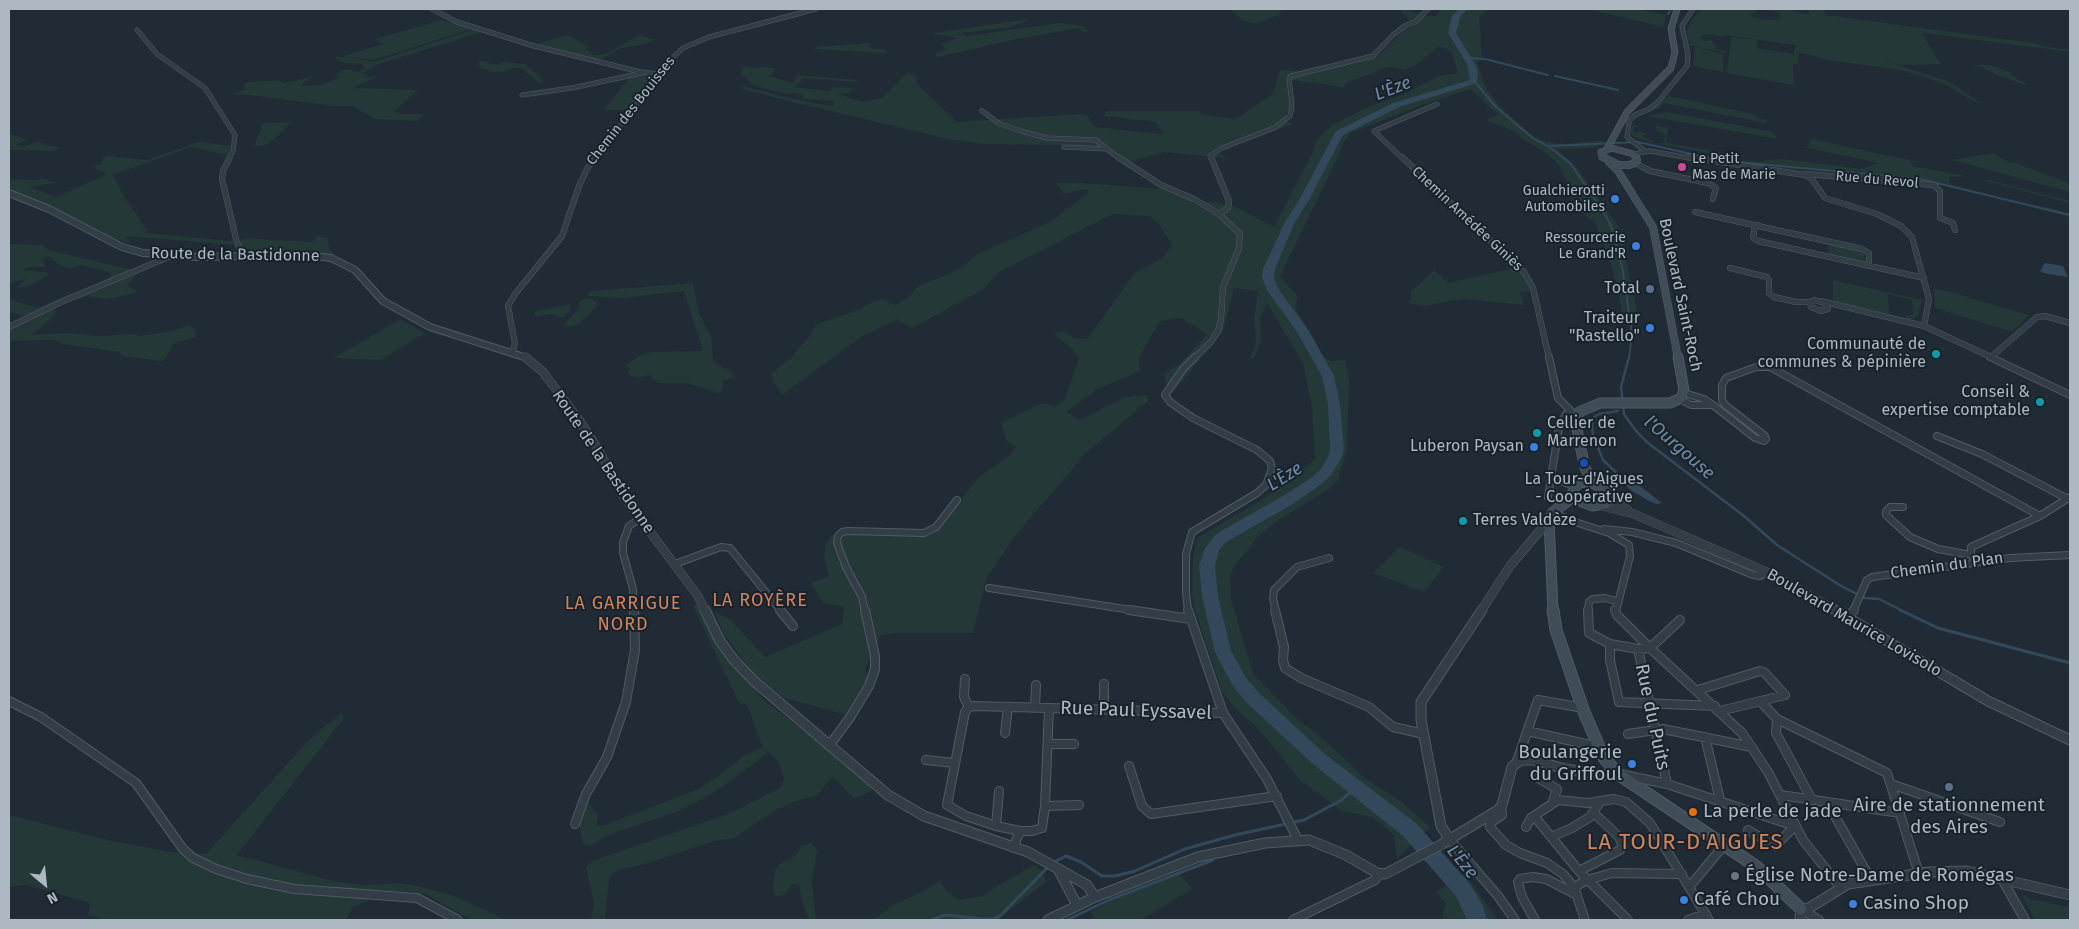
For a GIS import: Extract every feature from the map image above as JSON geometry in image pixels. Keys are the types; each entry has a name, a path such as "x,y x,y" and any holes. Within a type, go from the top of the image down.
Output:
{"main road":[{"path":"1632,164 1609,162 1600,154 1607,149 1626,112 1662,80 1671,68 1675,52 1671,29 1677,9"},
{"path":"1617,132 1618,142 1624,150"},
{"path":"1607,149 1624,150 1633,154"},
{"name":"Boulevard Saint-Roch","path":"1630,190 1627,172 1632,164 1638,160 1633,154"},
{"name":"Boulevard Saint-Roch","path":"1609,162 1630,190 1653,227 1682,369 1681,396"},
{"path":"1555,513 1587,505 1602,506 1606,504 1609,496 1604,489 1594,484 1585,468 1575,412 1594,404 1662,405 1681,396"},
{"path":"1585,468 1576,487 1555,513 1550,539 1553,618 1583,708 1599,747 1609,766 1618,774 1725,844 1761,870 1800,916"},
{"path":"1576,487 1594,484"},
{"path":"1576,487 1578,500 1587,505"}],"street":[{"path":"432,9 457,22 534,46 658,74"},
{"name":"Chemin des Bouisses","path":"512,352 515,344 508,306 515,294 562,236 579,186 587,169 618,131 658,74 683,48 720,34 816,9"},
{"path":"1219,214 1228,208 1229,201 1210,156 1222,148 1274,128 1290,116 1292,104 1289,79 1291,76 1373,56 1393,35 1406,25 1415,22 1428,9"},
{"path":"1644,151 1627,137 1629,121 1632,117 1649,109 1658,102 1686,66 1688,57 1682,26 1693,9"},
{"path":"137,30 157,54 205,88 236,135 233,151 223,171 222,179 236,243 244,256"},
{"path":"522,95 572,88 646,72"},
{"name":"Chemin Amédée Giniès","path":"1436,104 1374,131 1524,272 1533,288 1558,398 1575,412"},
{"path":"982,111 1000,124 1047,138 1096,140 1128,165 1161,185 1194,199 1219,214 1240,234 1239,248 1223,286 1220,325 1210,342 1183,369 1165,395 1170,402 1199,422 1262,453 1270,462 1272,468 1266,485 1257,493 1196,528 1190,536 1185,559 1186,592 1191,619 1223,713 1277,796 1294,828 1298,840"},
{"path":"1064,147 1107,149"},
{"path":"1633,154 1644,151 1802,174 1811,178 1825,198 1877,214 1908,231 1912,237 1924,278 1928,300 1924,326"},
{"path":"1632,164 1650,171 1708,182 1716,188 1713,199"},
{"name":"Rue du Revol","path":"1802,174 1934,185 1939,189 1940,218 1953,223 1955,230"},
{"name":"Route de la Bastidonne","path":"9,193 48,209 122,247 143,253 171,256 318,255 342,262 355,270 383,301 430,327 450,335 512,352 530,361 548,379 598,449 624,497 639,519 698,596 720,641 734,660 760,687 888,794 913,810 1013,848 1053,866 1087,885 1093,891 1095,897"},
{"path":"1695,212 1866,250 1869,253 1870,266"},
{"path":"1758,225 1755,226 1753,238 1757,241 1924,278"},
{"path":"9,327 61,302 171,256"},
{"path":"1730,268 1767,277 1769,280 1769,293 1774,297 1796,302 1821,301 1924,326 2070,395"},
{"path":"1808,302 1809,305 1817,310 1828,309 1828,306 1821,301"},
{"path":"1991,357 2037,317 2045,316 2070,323"},
{"path":"1681,396 1704,399 1755,438 1765,440 1765,436 1725,405 1721,393 1722,382 1726,378 1756,367 1767,366 2040,516"},
{"path":"1681,396 1692,406 1713,405"},
{"path":"1548,497 1559,427 1566,414 1575,412"},
{"path":"1937,436 1982,454 2069,498"},
{"path":"1551,477 1576,487"},
{"name":"Boulevard Maurice Lovisolo","path":"1609,496 1634,514"},
{"path":"1977,562 1971,555 1970,549 1975,545 2040,516 2069,498"},
{"path":"829,746 856,708 869,686 875,669 875,656 862,597 836,543 838,536 842,532 924,533 936,527 957,500"},
{"name":"Boulevard Maurice Lovisolo","path":"1602,506 1634,514 1767,572 1848,617 1988,701 2070,740"},
{"path":"1903,507 1890,507 1886,511 1886,515 1910,537 1931,547 1971,555"},
{"path":"1515,920 1498,896 1446,842 1441,826 1420,710 1423,698 1510,566 1555,513 1572,521 1598,528 1623,530 1676,543 1753,575 1760,576 1767,572"},
{"path":"575,824 586,794 610,751 626,702 635,650 635,624 633,589 624,556 623,542 629,526 639,519"},
{"path":"1598,528 1623,540 1630,548 1616,601 1617,615 1650,648 1738,728 1752,747 1781,795 1805,843 1840,887"},
{"path":"1532,541 1550,539"},
{"path":"675,564 721,547 730,548 792,626"},
{"name":"Chemin du Plan","path":"1848,617 1854,609 1865,584 1872,577 2030,556 2070,555"},
{"path":"1329,558 1297,567 1274,590 1273,599 1284,646 1283,660 1285,668 1301,678 1369,707 1393,727 1424,734"},
{"path":"988,588 1191,619"},
{"path":"1616,601 1603,598 1590,601 1588,606 1589,633 1610,644 1638,649 1650,648 1680,620"},
{"path":"1610,644 1614,680 1619,702 1717,708 1761,702 1785,695 1762,671 1698,690"},
{"name":"Rue du Puits","path":"1638,649 1648,703 1656,730 1667,784"},
{"path":"965,679 964,697 969,707"},
{"path":"1104,684 1104,710"},
{"path":"1035,708 1036,685"},
{"path":"9,700 42,717 136,783 182,849 193,858 216,869 247,879 294,889 418,898 458,920"},
{"path":"1583,708 1538,700 1517,761 1510,773 1501,807 1502,815 1490,823 1489,826 1502,841 1518,852 1552,865 1576,891 1585,920"},
{"path":"1761,702 1777,719 1884,770 1888,774 1919,874"},
{"name":"Rue Paul Eyssavel","path":"1049,708 1045,806 1042,828 1032,831 1020,831 996,826 954,811 947,805 965,712 969,707 1008,707 1049,708 1104,710 1223,713"},
{"path":"1005,733 1008,707"},
{"path":"1777,719 1776,733 1812,800"},
{"path":"1628,734 1666,729 1752,747"},
{"path":"1528,731 1599,747"},
{"path":"1704,737 1720,800"},
{"path":"1048,744 1074,744"},
{"path":"1517,761 1522,759 1532,760 1565,769 1607,776 1628,774 1720,800 1795,826"},
{"path":"926,760 954,763"},
{"path":"1129,766 1142,806 1151,814 1277,796"},
{"path":"1538,778 1557,789 1553,801"},
{"path":"1890,784 2000,822"},
{"path":"996,826 998,791"},
{"path":"1781,795 1900,813"},
{"path":"1526,828 1534,816 1553,801 1600,802 1609,799 1629,803 1644,817 1656,833 1690,886 1707,917 1688,920"},
{"path":"1551,837 1572,828 1594,813 1600,802"},
{"path":"1827,802 1871,880"},
{"path":"1045,806 1079,806"},
{"path":"1048,920 1095,897 1216,852 1257,844 1309,840 1324,845 1379,874 1385,874 1446,842 1501,807"},
{"path":"1579,871 1620,850 1623,846 1619,837 1594,813"},
{"path":"1534,816 1587,880 1628,920"},
{"path":"1748,830 1774,846 1778,846 1795,826"},
{"path":"1013,848 1020,831"},
{"path":"1690,886 1725,844"},
{"path":"1053,866 1077,905"},
{"path":"1800,916 1840,887 1871,880 1919,874 1962,871 2070,895"},
{"path":"1576,891 1587,880 1614,873 1682,874"},
{"path":"1293,920 1375,880 1379,874"},
{"path":"1535,920 1522,897 1518,882 1520,879 1533,877 1546,879 1576,891"},
{"path":"2002,879 2006,890 2025,920"},
{"path":"1800,916 1819,920"}],"green space":[{"path":"1230,9 1282,9 1279,15 1255,24 1242,20"},
{"path":"1401,9 1436,16 1441,9 1489,9 1479,17 1482,59 1477,63 1487,90 1499,105 1530,134 1546,142 1566,144 1603,140 1603,144 1593,148 1557,149 1575,165 1619,227 1638,315 1624,320 1611,263 1595,222 1572,206 1583,204 1569,185 1558,164 1545,152 1522,139 1515,132 1486,120 1498,115 1470,89 1422,105 1351,133 1342,144 1340,153 1280,276 1298,297 1295,307 1323,356 1331,361 1345,360 1349,380 1347,450 1338,480 1328,490 1275,522 1256,539 1236,564 1230,575 1231,599 1253,673 1297,719 1328,743 1366,779 1402,802 1430,827 1397,859 1394,835 1372,817 1342,811 1300,780 1255,725 1234,707 1222,691 1195,610 1192,594 1193,557 1197,538 1261,500 1315,460 1312,408 1303,363 1267,303 1260,317 1261,341 1254,358 1250,359 1256,343 1254,319 1258,291 1234,288 1223,332 1170,396 1164,375 1182,362 1207,334 1181,318 1160,321 1139,357 1140,371 1096,390 1066,412 1080,420 1125,397 1147,395 1148,401 1086,453 1015,536 987,577 973,633 897,633 881,635 865,668 870,688 847,715 784,698 751,671 724,634 714,611 731,620 765,657 842,624 844,607 823,603 811,583 829,576 824,559 825,547 831,536 840,530 934,531 943,524 978,478 1011,454 1016,446 1007,442 1001,423 1038,405 1045,403 1054,407 1064,400 1079,359 1073,349 1055,335 1056,333 1062,331 1074,338 1087,339 1135,273 1161,259 1172,246 1160,225 1149,216 1113,214 997,273 986,288 912,328 895,318 896,320 861,337 782,395 773,381 771,373 792,357 817,324 861,309 881,299 895,305 909,297 917,287 960,269 977,254 1050,222 1089,192 1086,189 1064,194 1055,183 1166,189 1198,203 1216,202 1236,207 1274,227 1312,154 1318,138 1334,124 1368,107 1402,95 1439,76 1458,73 1451,51 1439,46 1418,64 1405,70 1388,67 1346,83 1344,88 1287,80 1290,108 1283,120 1293,124 1215,154 1226,156 1226,158 1163,152 1128,163 1113,151 1102,146 987,144 952,140 797,103 742,89 743,86 789,98 833,106 834,101 803,99 801,98 804,95 787,94 755,86 740,73 744,67 756,69 763,67 773,68 774,71 769,76 793,83 798,75 856,80 857,82 804,78 795,87 829,91 833,87 852,88 849,93 838,94 863,102 882,98 908,72 917,78 916,83 957,122 1080,114 1088,116 1095,127 1163,134 1156,122 1105,116 1105,111 1200,111 1201,114 1235,119 1270,96 1275,88 1279,72 1282,70 1297,71 1328,64 1353,64 1377,57 1406,28 1416,23 1408,21 1406,14 1402,14"},
{"path":"1588,9 1639,9 1666,15 1663,27"},
{"path":"1702,9 1759,9 1750,16 1765,20 1780,19 1779,13 1764,9 1788,9 1803,14 1810,14 1807,9 1824,9 1826,15 2039,44 2040,46 2070,50 2070,52 1925,33 1922,34 1941,64 1900,65 1882,57 1900,66 1948,81 1985,106 1944,84 1922,76 1900,70 1828,60 1799,53 1798,64 1793,64 1794,85 1727,73 1731,37 1757,40 1757,48 1793,54 1793,59 1795,45 1725,35 1725,37 1706,34 1700,37 1704,41 1711,40 1716,46 1714,48 1726,51 1726,53 1689,45 1687,32 1691,21"},
{"path":"1029,19 1012,27 961,33 967,36 1060,23 1082,26 1090,31 1083,32 1080,28 1012,40 937,57 935,54 946,49 941,44 957,38 935,35 935,33"},
{"path":"442,20 472,29 374,60 351,57 373,62 475,29 481,32 376,65 362,74 368,74 364,78 378,75 353,88 418,90 394,112 424,114 417,121 375,119 352,106 331,106 233,94 246,89 244,84 248,82 279,80 283,83 311,77 313,78 305,81 301,86 322,85 338,78 336,75 342,70 349,69 357,72 365,69 362,64 345,63 336,59 336,57 344,57 383,44 376,39"},
{"path":"568,35 589,47 585,49 594,55 606,54 639,35 655,40 641,45 621,48 600,60 536,44"},
{"path":"869,43 872,49 884,49 887,53 814,49 817,47"},
{"path":"1695,47 1723,54 1723,72 1693,66"},
{"path":"483,61 497,65 502,62 525,64 540,77 544,84 538,82 521,68 514,68 501,73 481,68 477,62"},
{"path":"1969,65 1990,65 2010,72 2017,79 2027,84 2025,85 1995,74 1980,66"},
{"path":"642,74 653,75 628,110 604,110 629,78"},
{"path":"1669,96 1753,114 1758,118 1767,120 1766,123 1664,103 1658,109 1649,111"},
{"path":"1667,112 1769,131 1774,133 1777,139 1648,116"},
{"path":"292,122 268,144 254,147 263,123"},
{"path":"1633,125 1640,126 1635,127 1633,132 1637,133 1639,131 1646,134 1642,136 1655,143 1664,143 1665,135 1656,130 1656,126 1665,128 1665,126 1668,127 1666,143 1736,155 1712,154 1649,142 1632,136 1630,132"},
{"path":"9,133 26,140 17,144 23,147 37,142 60,148 56,151 9,150"},
{"path":"1811,139 1909,160 1914,167 1966,176 1949,177 1950,184 2044,209 2045,207 2070,214 2070,217 1915,179 1722,161 1722,157 1762,162 1765,160 1785,159 1862,169 1878,163 1803,147 1808,146"},
{"path":"199,142 231,146 228,155 190,147 113,175 124,196 147,230 144,233 232,241 233,245 126,236 131,244 103,235 45,203 9,189 9,179 36,180 42,178 56,183 29,187 57,197 107,174 92,167 101,164 102,158 109,156 147,160"},
{"path":"1994,153 2009,163 2016,163 2070,184 2070,192 1952,160"},
{"path":"1971,177 2070,201 2070,203"},
{"path":"317,236 328,238 329,249 334,253 332,256 311,251 251,252 243,249 239,242 244,238 312,242"},
{"path":"1829,243 1864,252 1865,262 1828,256"},
{"path":"9,244 42,245 48,250 133,270 138,273 128,285 137,292 107,299 85,296 80,299 74,294 54,303 54,317 31,335 68,333 99,336 133,334 141,336 172,331 190,325 197,335 194,338 174,343 164,360 160,361 124,356 119,352 62,344 53,340 9,341 9,328 30,317 9,312 9,299 37,308 111,277 109,272 80,265 71,269 59,265 50,257 43,258 45,267 29,267 23,270 46,272 49,275 27,287 18,287 26,279 9,283"},
{"path":"1514,268 1521,273 1531,292 1520,291 1524,305 1463,299 1461,301 1454,300 1426,306 1408,303 1412,298 1410,292 1432,273 1433,269 1448,283"},
{"path":"1833,280 1922,300 1918,316 1913,319 1906,319 1906,315 1913,315 1912,300 1888,294 1889,314 1833,301"},
{"path":"693,283 699,313 711,336 713,358 716,363 733,373 731,378 724,381 722,384 723,390 718,393 687,383 658,383 649,375 637,378 627,374 630,369 626,365 638,356 651,352 703,351 684,291 621,298 588,296 590,291"},
{"path":"1934,289 2029,315 2012,332 1935,308"},
{"path":"584,299 593,299 597,303 596,308 578,324 571,327 564,325 580,306 579,302"},
{"path":"570,304 570,310 564,318 551,314 535,317 534,312"},
{"path":"401,319 425,333 381,360 333,358"},
{"path":"1400,547 1444,567 1424,592 1373,573"},
{"path":"699,604 731,663 764,700 865,778 872,791 854,798 833,777 817,795 791,803 774,811 735,838 714,841 642,865 621,869 613,873 609,879 605,920 591,920 594,903 586,867 592,861 731,813 780,788 784,780 778,761 769,752 715,792 695,803 673,813 606,836 591,846 583,844 579,824 589,803 598,816 597,826 605,825 698,789 745,755 763,748 747,705 739,703 693,606"},
{"path":"342,712 344,718 237,855 337,882 365,885 398,883 414,885 449,894 504,920 472,920 425,894 388,891 352,908 346,920 111,920 88,916 90,903 26,885 9,887 9,815 112,841 172,852 206,854 308,741"},
{"path":"812,843 817,850 812,881 816,920 809,920 799,885 792,884 784,895 775,897 773,888 775,870 781,863 795,856 802,846"},
{"path":"1034,865 1042,870 1046,882 997,920 874,920 891,906 924,891 940,881 946,890 959,900 983,896"},
{"path":"1178,873 1192,889 1141,920 1094,920 1091,912 1102,905"},
{"path":"1465,874 1498,920 1444,920 1442,915 1446,904 1436,892"},
{"path":"2021,894 2030,899 2070,907 2070,920 2035,920"}],"water":[{"path":"2045,263 2063,266 2068,277 2043,273 2040,271"},
{"path":"1616,472 1627,476 1662,503 1657,504 1649,501 1632,491 1616,478 1614,474"}],"waterway":[{"name":"L'Èze","path":"1463,9 1456,16 1452,33 1471,64 1474,72 1474,81 1396,105 1339,133 1304,200 1290,222 1269,269 1268,278 1273,290 1303,331 1328,376 1334,405 1337,449 1335,457 1326,472 1316,481 1288,500 1221,538 1212,548 1207,566 1210,596 1223,652 1240,683 1254,699 1319,759 1410,830 1463,890 1476,913 1477,920"},
{"path":"1668,14 1671,9"},
{"path":"1468,58 1485,59 1548,75"},
{"path":"1555,76 1618,90"},
{"name":"l'Ourgouse","path":"1474,81 1496,107 1534,139 1548,146 1571,164 1606,216 1612,228 1623,271 1632,334 1629,358"},
{"path":"1549,146 1638,142 1709,158"},
{"path":"1737,162 1920,179 2070,215"},
{"name":"l'Ourgouse","path":"1629,357 1621,387 1624,414 1636,431 1648,443 1744,516 1777,545 1841,586 1865,598 1879,599 1903,611"},
{"path":"1616,472 1603,460 1593,435 1592,425 1594,417 1599,414 1618,411"},
{"name":"l'Ourgouse","path":"1900,610 1938,628 2070,663"},
{"path":"1052,863 1066,856 1081,862 1102,876 1115,876 1135,871 1185,849 1235,835 1304,820 1340,801 1357,787"},
{"path":"1067,920 1109,900 1213,860"},
{"path":"932,920 945,915 983,919 993,919 1000,916 1048,867"}],"place":[{"name":"Le Petit Mas de Marie","path":"1682,167"},
{"name":"Gualchierotti Automobiles","path":"1615,199"},
{"name":"Ressourcerie Le Grand'R","path":"1636,246"},
{"name":"Total","path":"1650,289"},
{"name":"Traiteur \"Rastello\"","path":"1650,328"},
{"name":"Communauté de communes & pépinière","path":"1936,354"},
{"name":"Conseil & expertise comptable","path":"2040,402"},
{"name":"Cellier de Marrenon","path":"1537,433"},
{"name":"Luberon Paysan","path":"1534,447"},
{"name":"La Tour-d'Aigues - Coopérative","path":"1584,463"},
{"name":"Terres Valdèze","path":"1463,521"},
{"name":"Boulangerie du Griffoul","path":"1632,764"},
{"name":"Aire de stationnement des Aires","path":"1949,787"},
{"name":"La perle de jade","path":"1693,812"},
{"name":"Église Notre-Dame de Romégas","path":"1735,876"},
{"name":"Café Chou","path":"1684,900"},
{"name":"Casino Shop","path":"1853,904"}],"district":[{"name":"LA ROYÈRE","path":"760,601"},
{"name":"LA GARRIGUE NORD","path":"623,614"},
{"name":"LA TOUR-D'AIGUES","path":"1685,843"}]}
